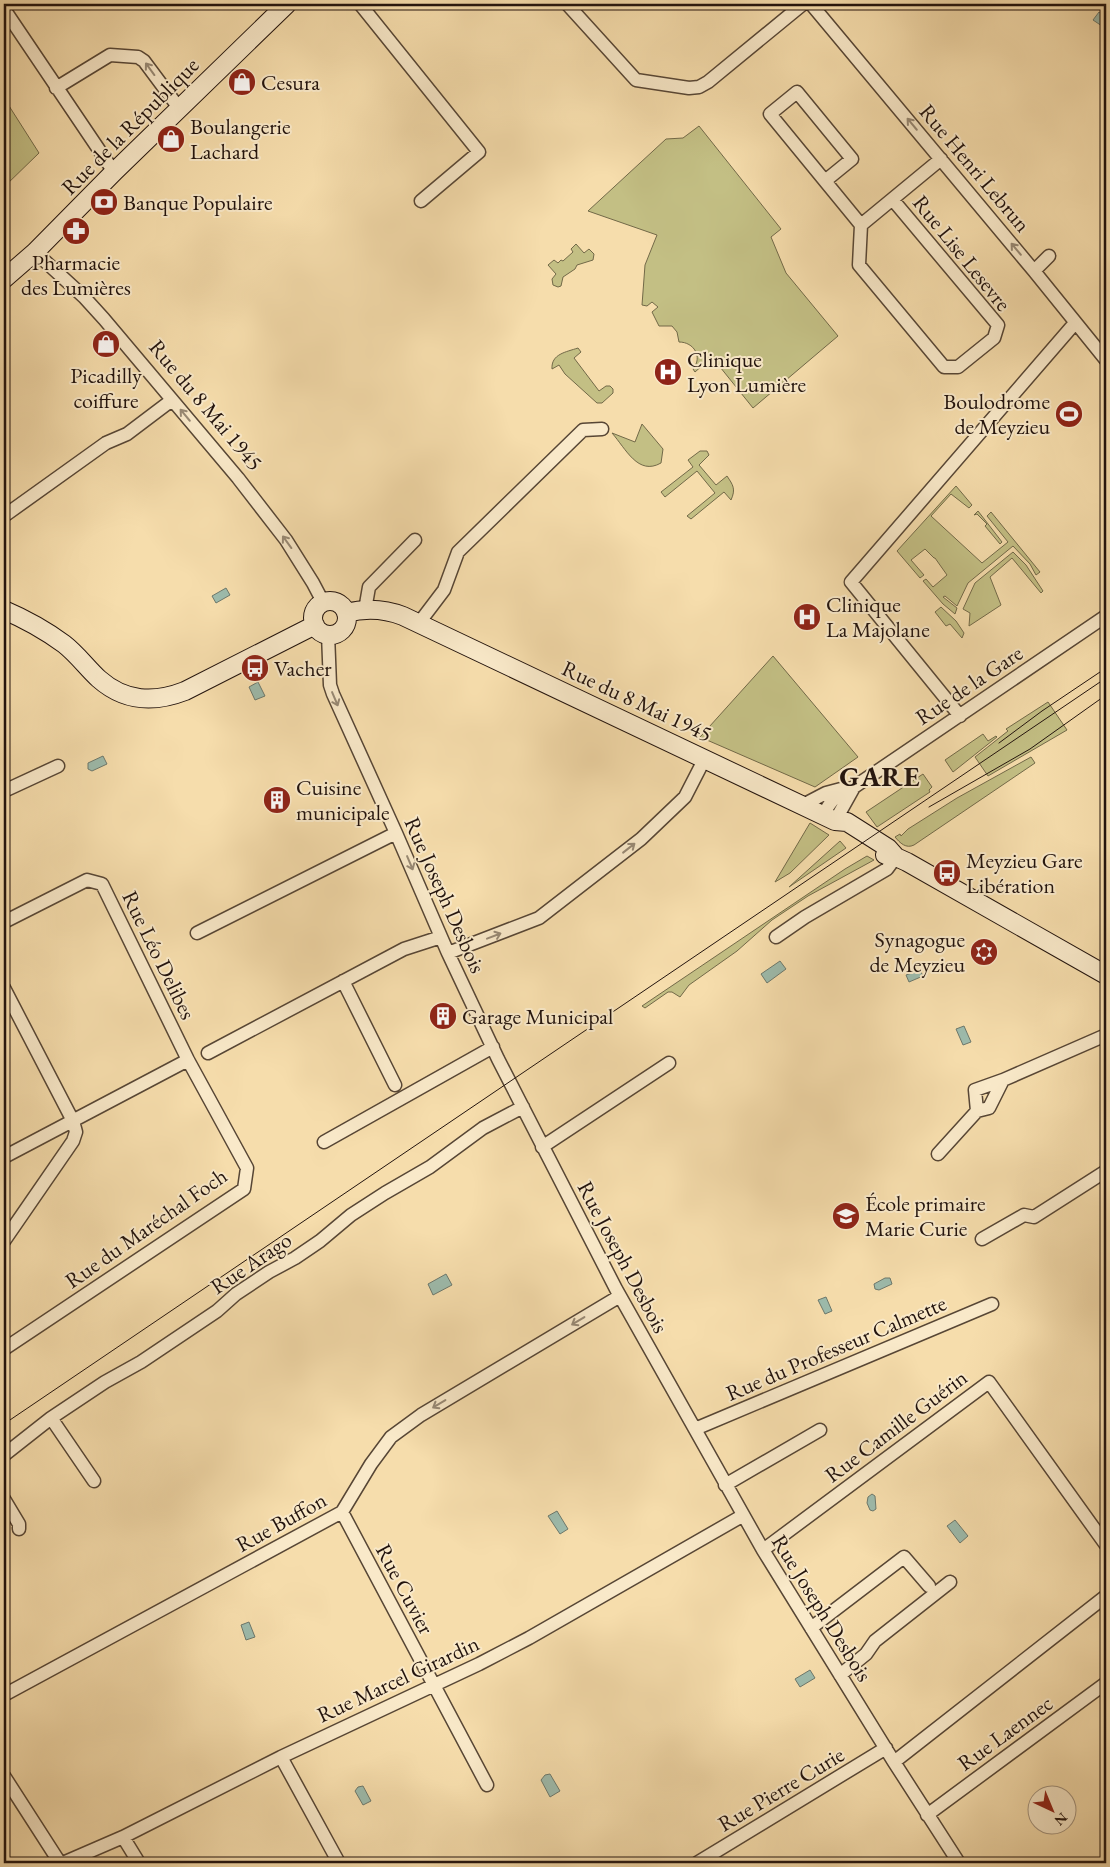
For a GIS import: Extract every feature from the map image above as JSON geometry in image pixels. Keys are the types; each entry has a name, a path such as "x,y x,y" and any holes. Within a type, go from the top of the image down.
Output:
{"street":[{"name":"Rue de la République","path":"4,279 35,252 179,108 287,4"},
{"path":"360,4 479,152 421,201"},
{"path":"567,4 636,80 689,88 699,87 708,82 803,4"},
{"name":"Rue Henri Lebrun","path":"811,4 1106,360"},
{"path":"4,9 114,172"},
{"path":"56,88 110,55 138,57 144,61 179,108"},
{"path":"825,182 852,159 797,92 770,114 825,182 860,225"},
{"name":"Rue Lise Lesevre","path":"893,200 998,325 994,338 958,367 944,367 859,265 860,225 941,159"},
{"name":"Rue du 8 Mai 1945","path":"35,252 84,297 238,478 286,540 309,575 323,602"},
{"path":"1034,271 1049,256"},
{"path":"960,716 851,582 1072,319"},
{"path":"4,516 106,443 127,434 172,400"},
{"path":"420,624 444,590 458,552 583,430 602,429"},
{"path":"365,610 370,587 415,540"},
{"path":"4,610 27,620 46,632 78,656 100,679 116,690 144,699 164,698 185,691 322,630 338,632 343,628 346,618 346,613 340,604 328,601 323,602 315,610 313,620 322,630"},
{"name":"Rue du 8 Mai 1945","path":"346,613 365,610 389,612 420,624 829,818 847,822 888,848 896,857 1106,975"},
{"name":"Rue de la Gare","path":"829,818 854,787 1106,616"},
{"name":"Rue Joseph Desbois","path":"322,630 333,694 448,953 542,1147 620,1296 742,1516 927,1815 959,1863"},
{"path":"448,953 539,918 641,839 685,797 705,758"},
{"path":"4,791 58,766"},
{"name":"Rue de la Gare","path":"803,805 826,793 854,787"},
{"path":"197,933 396,833"},
{"path":"776,938 805,917 887,869 896,857"},
{"name":"Rue Léo Delibes","path":"4,922 87,880 102,884 188,1060"},
{"path":"208,1053 404,949 441,937"},
{"path":"342,982 395,1084"},
{"path":"4,988 73,1121 76,1132 73,1141 4,1241"},
{"path":"977,1111 975,1090 1003,1080 1106,1035"},
{"path":"324,1142 492,1047"},
{"path":"4,1157 188,1060"},
{"name":"Rue du Maréchal Foch","path":"4,1349 244,1189 247,1168 188,1060"},
{"path":"542,1147 669,1063"},
{"path":"938,1154 977,1111 989,1108 1003,1080"},
{"name":"Rue Arago","path":"4,1455 51,1418 217,1311 236,1294 269,1272 295,1258 385,1193 430,1167 483,1128 523,1107"},
{"path":"982,1239 1024,1215 1034,1217 1106,1171"},
{"name":"Rue Buffon","path":"4,1695 342,1512 371,1464 391,1438 421,1415 620,1296"},
{"name":"Rue du Professeur Calmette","path":"695,1429 992,1304"},
{"name":"Rue Camille Guérin","path":"763,1550 989,1382 1106,1545"},
{"path":"51,1418 94,1481"},
{"path":"726,1485 820,1430"},
{"path":"4,1500 19,1524 19,1529"},
{"name":"Rue Cuvier","path":"342,1512 486,1785"},
{"name":"Rue Marcel Girardin","path":"62,1863 123,1837 281,1757 479,1664 529,1638 742,1516"},
{"path":"811,1628 904,1556 929,1586"},
{"path":"840,1675 866,1654 875,1641 950,1582"},
{"path":"894,1762 1106,1596"},
{"name":"Rue Laennec","path":"927,1815 1106,1683"},
{"name":"Rue Pierre Curie","path":"697,1863 886,1748"},
{"path":"281,1757 339,1863"},
{"path":"4,1776 62,1863"},
{"path":"123,1837 139,1863"}],"shaded area":[{"path":"1099,12 1106,18 1105,31 1102,29 1102,26 1093,20"},
{"path":"4,98 39,153 4,187"},
{"path":"699,126 781,229 771,237 786,273 838,336 753,408 712,357 695,372 693,369 696,364 697,355 693,347 679,342 677,332 672,326 659,326 652,312 658,307 652,302 647,306 642,305 645,265 657,235 588,211 666,139 683,138"},
{"path":"576,244 584,253 589,249 594,254 593,260 577,265 575,269 563,277 561,286 553,285 552,279 556,274 548,265 554,260 558,263 561,260 563,261 573,252 571,249"},
{"path":"578,348 581,352 574,358 599,391 606,386 610,386 613,389 613,393 602,403 597,403 565,374 559,365 552,369 554,360 560,354"},
{"path":"642,424 663,449 661,463 653,466 646,466 633,459 612,433 635,442"},
{"path":"700,451 707,451 709,455 699,465 716,485 727,476 734,490 731,500 724,492 691,519 687,516 715,493 697,471 665,497 661,492 693,467 688,460"},
{"path":"956,486 972,505 969,508 951,494 931,516 982,563 1008,542 987,516 991,512 1040,572 1036,575 1030,564 1013,546 968,583 957,606 945,596 943,597 957,608 955,614 943,604 923,581 926,579 933,587 947,575 935,558 925,549 911,560 924,575 920,578 897,551"},
{"path":"978,511 1002,542 1000,544 985,526 987,524 977,514 974,515"},
{"path":"1013,552 1026,565 1043,591 1041,593 1012,558 990,577 1001,605 969,626 970,613 963,609 975,583"},
{"path":"226,588 230,595 216,603 212,596"},
{"path":"941,607 956,621 964,633 962,638 950,624 946,626 935,612"},
{"path":"773,656 858,757 815,787 700,737"},
{"path":"258,682 265,696 255,700 249,687"},
{"path":"1048,702 1067,730 988,776 975,757 1008,731 1006,729"},
{"path":"983,734 988,741 997,737 953,772 945,760"},
{"path":"103,756 107,764 92,771 88,769 88,763"},
{"path":"1031,757 1035,763 914,845 906,846 895,837 900,834 901,836 908,829 957,798"},
{"path":"923,774 932,787 929,790 930,792 877,827 866,812"},
{"path":"810,823 829,835 790,873 775,882"},
{"path":"840,841 846,848 789,887"},
{"path":"867,856 874,860 808,896 772,920 737,951 689,985 680,997 672,992 668,992 645,1008 642,1006 845,869"},
{"path":"780,961 786,969 767,983 761,974"},
{"path":"920,970 923,976 909,982 906,975"},
{"path":"964,1026 971,1042 963,1045 956,1029"},
{"path":"446,1274 452,1285 433,1295 428,1284"},
{"path":"885,1278 890,1278 892,1284 879,1290 875,1289 874,1284"},
{"path":"826,1297 832,1311 825,1314 818,1300"},
{"path":"872,1494 875,1496 876,1509 873,1511 870,1510 867,1503 868,1497"},
{"path":"557,1511 568,1529 560,1534 548,1516"},
{"path":"955,1520 968,1536 960,1543 947,1526"},
{"path":"249,1622 255,1637 246,1640 241,1625"},
{"path":"810,1670 815,1678 800,1687 795,1679"},
{"path":"550,1774 560,1791 550,1797 541,1780 545,1775"},
{"path":"363,1786 371,1801 363,1805 355,1791 358,1787"}],"tram line":[{"path":"999,743 1042,711 1106,668"},
{"path":"4,1424 1106,678"},
{"path":"929,807 1030,749 1106,695"}],"place":[{"name":"Cesura","path":"242,82"},
{"name":"Boulangerie Lachard","path":"171,139"},
{"name":"Banque Populaire","path":"104,202"},
{"name":"Pharmacie des Lumières","path":"76,231"},
{"name":"Picadilly coiffure","path":"106,344"},
{"name":"Clinique Lyon Lumière","path":"668,372"},
{"name":"Boulodrome de Meyzieu","path":"1069,414"},
{"name":"Clinique La Majolane","path":"807,617"},
{"name":"Vacher","path":"255,668"},
{"name":"Cuisine municipale","path":"277,800"},
{"name":"Meyzieu Gare Libération","path":"947,873"},
{"name":"Synagogue de Meyzieu","path":"984,952"},
{"name":"Garage Municipal","path":"443,1016"},
{"name":"École primaire Marie Curie","path":"846,1216"}],"district":[{"name":"GARE","path":"880,776"}]}
